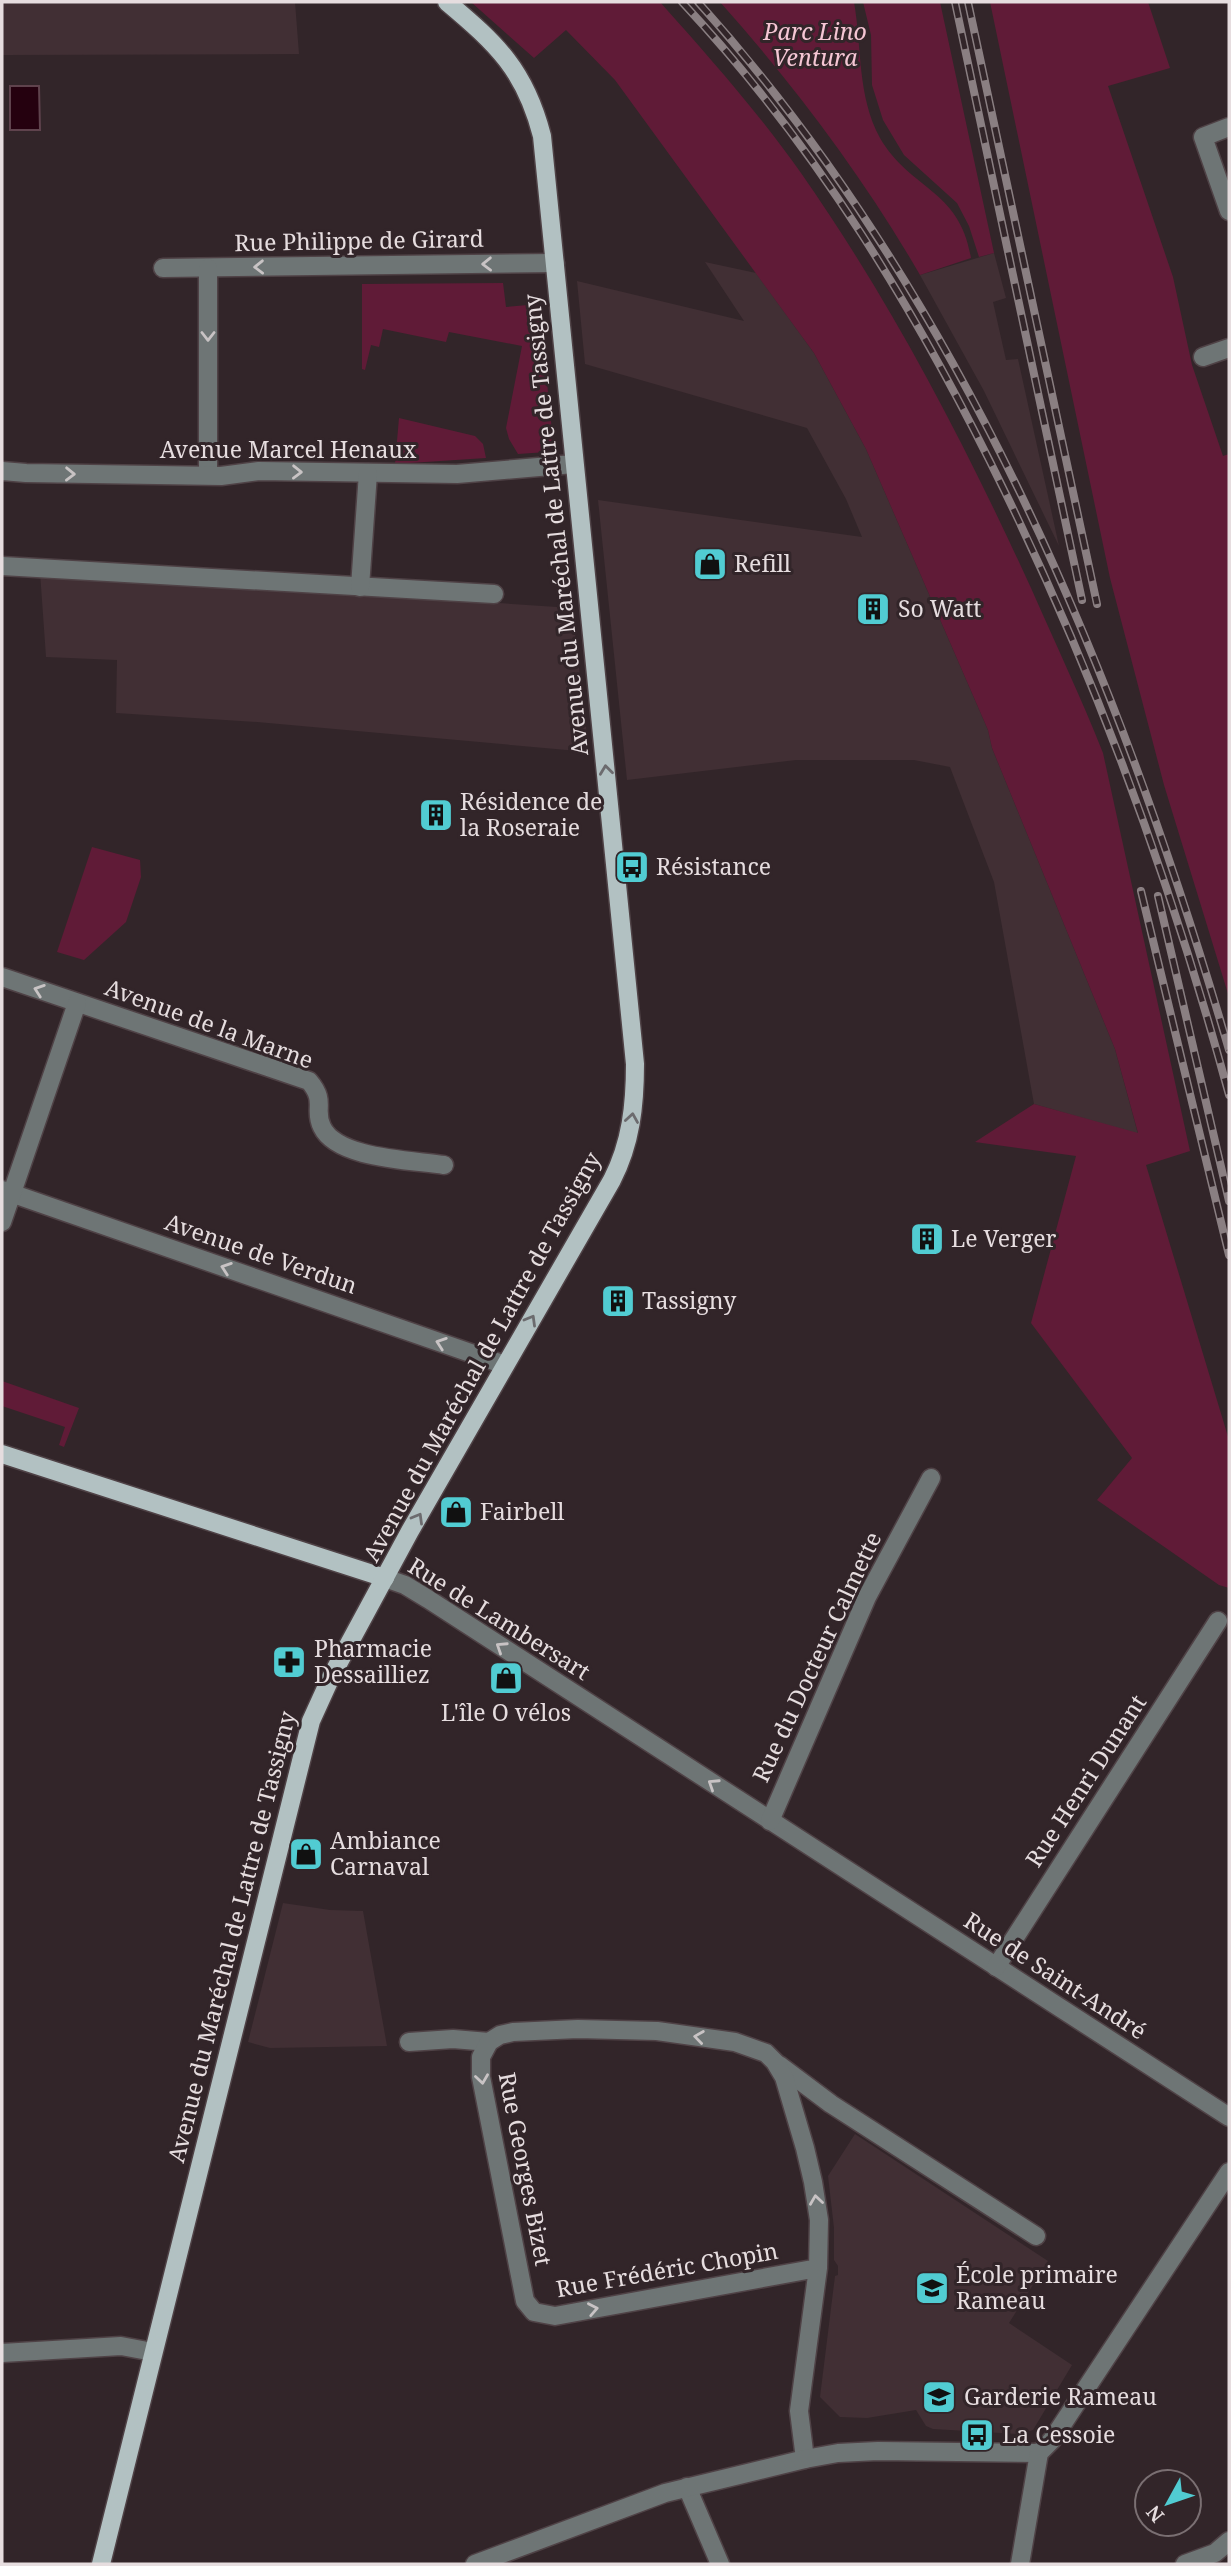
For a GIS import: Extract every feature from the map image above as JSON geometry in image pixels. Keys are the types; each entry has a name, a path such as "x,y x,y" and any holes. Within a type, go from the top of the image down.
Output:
{"main road":[{"name":"Avenue du Maréchal de Lattre de Tassigny","path":"101,2564 311,1721 331,1677 385,1578 620,1165 635,1094 635,1064 616,866 544,148 530,97 520,77 500,49 447,2"},
{"name":"Rue de Lambersart","path":"2,1454 385,1578"}],"street":[{"path":"1229,127 1202,137 1229,211"},
{"name":"Rue Philippe de Girard","path":"163,268 555,263"},
{"path":"208,268 208,475"},
{"path":"1203,357 1229,348"},
{"name":"Avenue Marcel Henaux","path":"2,471 26,474 208,475 259,471 477,474 574,464"},
{"path":"360,587 368,473"},
{"path":"2,566 494,594"},
{"name":"Avenue de la Marne","path":"2,977 309,1081 319,1093 321,1126 332,1140 353,1151 444,1165"},
{"path":"2,1222 7,1192 77,1003"},
{"name":"Avenue de Verdun","path":"7,1192 505,1365"},
{"name":"Rue du Docteur Calmette","path":"770,1821 867,1597 931,1478"},
{"name":"Rue de Lambersart","path":"385,1578 405,1585 428,1599 854,1876"},
{"name":"Rue Henri Dunant","path":"996,1967 1218,1621"},
{"name":"Rue de Saint-André","path":"854,1876 1229,2117"},
{"name":"Rue Georges Bizet","path":"528,2308 481,2077 481,2057 489,2042 500,2035 513,2032 636,2030 735,2042 766,2053 861,2123 1036,2236"},
{"path":"409,2042 453,2039 489,2042"},
{"path":"775,2062 785,2077 813,2182 819,2220 818,2268 799,2411 805,2459"},
{"path":"1020,2564 1040,2453 1052,2440 1229,2172"},
{"name":"Rue Frédéric Chopin","path":"528,2308 539,2315 555,2316 818,2268"},
{"path":"2,2354 121,2347 153,2351"},
{"path":"475,2564 590,2519 687,2487 805,2459 838,2453 878,2451 1040,2453"},
{"path":"687,2487 720,2564"},
{"path":"1185,2564 1215,2553 1229,2541"},
{"path":"1217,2564 1229,2541"}],"shaded area":[{"path":"2,2 295,2 299,54 2,55"},
{"path":"10,86 39,86 40,130 10,130"},
{"path":"994,253 1006,298 993,302 1006,360 1018,359 1059,546 984,391 920,275"},
{"path":"705,262 756,273 814,353 866,449 988,730 992,748 1115,1049 1138,1134 1034,1104 994,882 950,767 914,760 796,760 627,780 598,500 862,537 846,499 807,428 585,364 577,281 744,321"},
{"path":"40,572 572,608 589,752 257,722 116,713 117,660 46,657"},
{"path":"283,1903 330,1910 363,1911 387,2046 270,2048 248,2042"},
{"name":"École primaire Rameau","path":"855,2134 1048,2261 1009,2323 1072,2365 1033,2430 1020,2434 933,2429 926,2426 916,2410 867,2418 840,2417 820,2397 835,2276 838,2275 838,2266 834,2260 834,2228 828,2176"}],"green space":[{"path":"471,2 660,2 768,128 834,222 925,375 1006,534 1103,753 1190,1151 1146,1165 1229,1440 1229,1588 1219,1585 1097,1500 1132,1458 1031,1323 1076,1156 975,1142 1034,1104 1138,1133 1115,1049 992,748 988,730 866,449 814,353 615,80 566,30 534,58"},
{"name":"Parc Lino Ventura","path":"720,2 854,2 867,105 880,138 905,169 945,203 956,217 965,235 971,258 920,275 852,168 775,66"},
{"name":"Parc Lino Ventura","path":"863,2 940,2 994,253 979,257 969,226 957,203 904,155 883,120 872,85 871,35"},
{"path":"990,2 1148,2 1170,68 1108,86 1173,277 1192,365 1223,456 1229,454 1229,997 1164,785 1110,578"},
{"path":"503,283 506,307 539,304 553,441 547,452 518,454 506,428 522,346 449,332 446,342 383,329 379,347 371,345 365,370 362,369 362,284"},
{"path":"399,418 475,436 483,444 486,458 395,464"},
{"path":"92,847 140,860 141,877 126,922 84,960 57,952"},
{"path":"2,1381 79,1408 64,1447 59,1445 65,1427 2,1406"}],"railway":[{"path":"682,2 731,57 821,174 901,297 972,426 1072,639 1131,788 1184,941 1229,1095"},
{"path":"698,2 792,116 877,236 953,363 1021,495 1082,631 1137,770 1186,910 1229,1050"},
{"path":"955,2 1082,600"},
{"path":"968,2 1097,604"},
{"path":"1141,891 1229,1255"},
{"path":"1158,896 1229,1201"}],"place":[{"name":"Refill","path":"710,564"},
{"name":"So Watt","path":"873,609"},
{"name":"Résidence de la Roseraie","path":"436,815"},
{"name":"Résistance","path":"632,867"},
{"name":"Le Verger","path":"927,1239"},
{"name":"Tassigny","path":"618,1301"},
{"name":"Fairbell","path":"456,1512"},
{"name":"Pharmacie Dessailliez","path":"289,1662"},
{"name":"L'île O vélos","path":"506,1678"},
{"name":"Ambiance Carnaval","path":"306,1854"},
{"name":"École primaire Rameau","path":"932,2288"},
{"name":"Garderie Rameau","path":"939,2397"},
{"name":"La Cessoie","path":"977,2435"}]}
